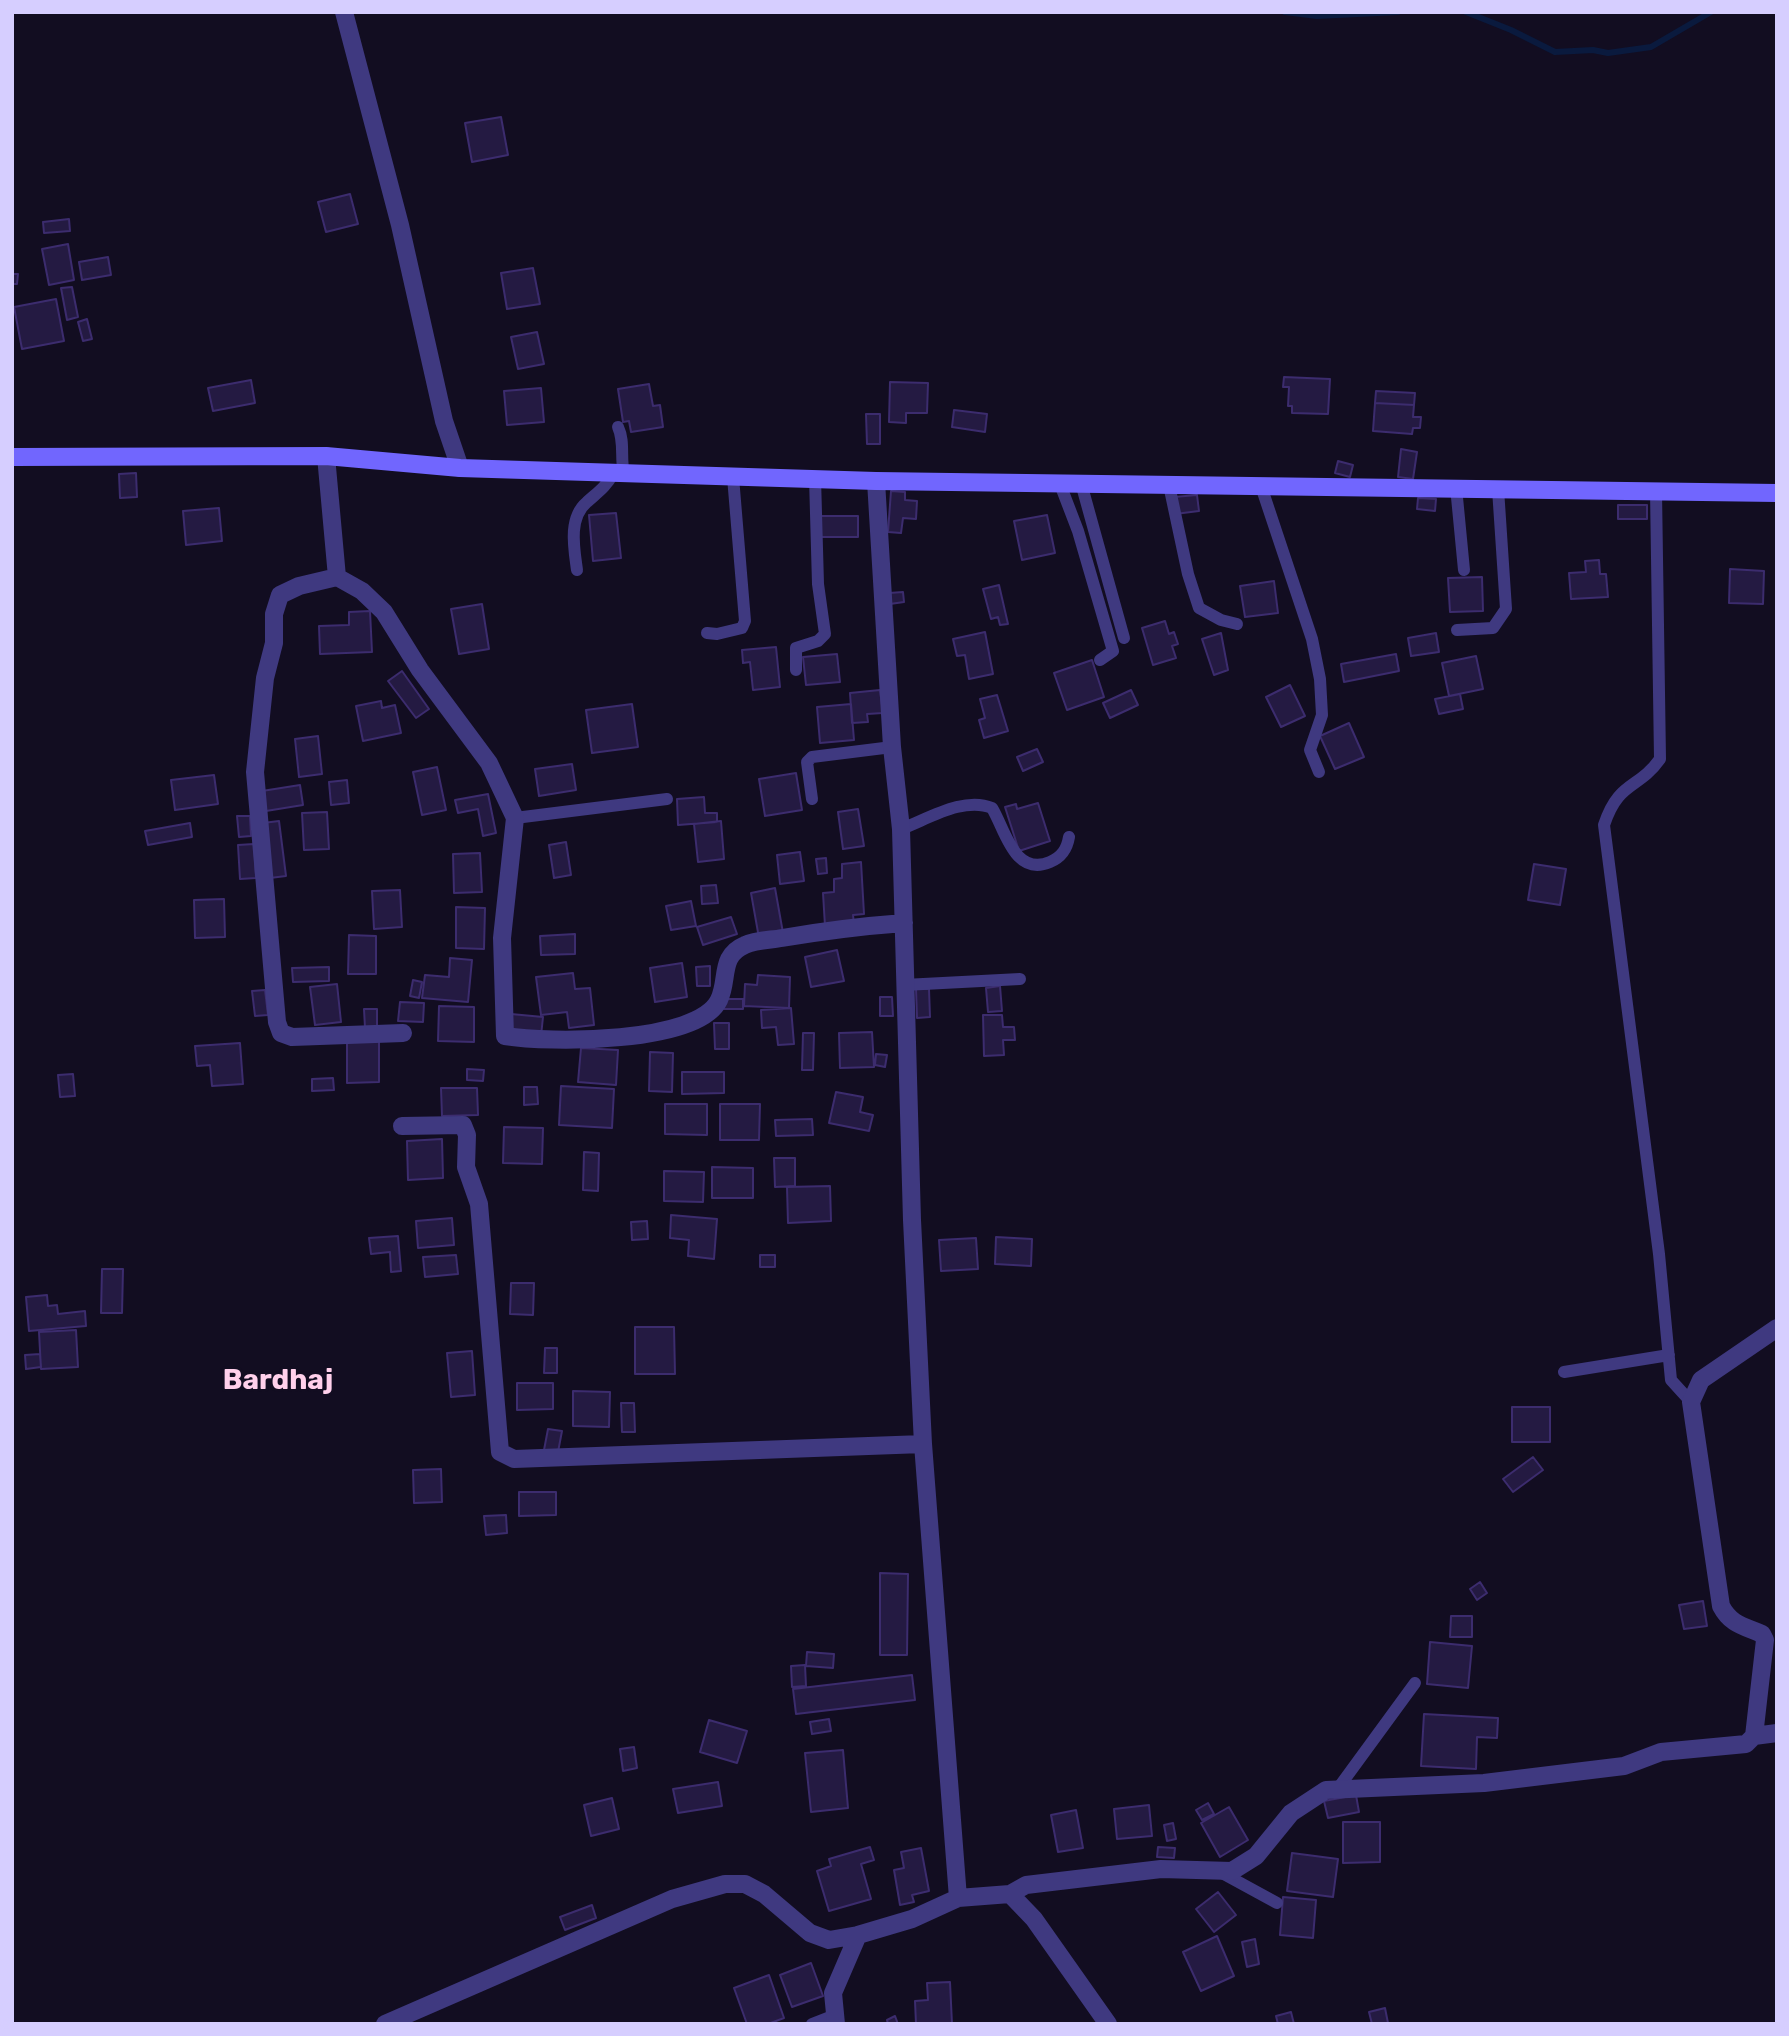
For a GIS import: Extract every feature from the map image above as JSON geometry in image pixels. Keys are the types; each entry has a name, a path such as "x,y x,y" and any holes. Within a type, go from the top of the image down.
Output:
{"street":[{"path":"344,12 400,225 444,421 460,468"},
{"path":"326,456 337,577"},
{"path":"12,457 326,456 460,468 876,481 1777,493"},
{"path":"876,481 892,747 901,829 904,985 923,1444 958,1898"},
{"path":"403,1032 292,1037 281,1034 277,1022 255,772 265,678 274,643 274,614 280,594 299,586 337,577 362,591 384,612 420,670 489,763 515,818 502,938 505,1035 534,1041 604,1040 663,1030 706,1016 719,999 724,965 732,954 745,944 822,930 904,923"},
{"path":"402,1126 463,1125 467,1135 466,1167 479,1204 500,1452 505,1456 514,1459 923,1444"},
{"path":"1754,1736 1765,1640 1762,1634 1736,1624 1721,1606 1691,1402 1701,1380 1777,1328"},
{"path":"385,2024 672,1899 726,1884 745,1884 764,1894 810,1933 829,1940 858,1935 912,1919 958,1898 1010,1894 1026,1885 1161,1869 1222,1873 1232,1871 1256,1856 1282,1822 1310,1797 1339,1787 1439,1786 1578,1773 1624,1766 1661,1752 1727,1748 1746,1744 1754,1736 1777,1733"},
{"path":"1010,1894 1034,1919 1108,2024"},
{"path":"836,2020 834,1993 858,1935"}],"lane":[{"path":"577,570 574,525 578,511 604,491 619,474 623,437 618,427"},
{"path":"707,633 731,632 742,628 745,621 733,477"},
{"path":"796,670 796,648 818,641 825,634 818,584 815,478"},
{"path":"1081,483 1124,638"},
{"path":"1060,484 1078,531 1113,651 1100,660"},
{"path":"1168,485 1188,574 1199,608 1221,621 1237,624"},
{"path":"1261,485 1312,639 1320,679 1322,715 1310,750 1319,772"},
{"path":"1456,487 1464,570"},
{"path":"1457,631 1493,628 1506,609 1498,489"},
{"path":"1656,491 1660,759 1652,771 1619,792 1604,825 1671,1380 1691,1402"},
{"path":"812,799 807,762 812,757 892,747"},
{"path":"515,818 667,799"},
{"path":"901,829 968,804 981,803 992,808 1014,853 1036,865 1059,857 1067,849 1069,837"},
{"path":"904,985 1020,979"},
{"path":"1564,1372 1669,1355"},
{"path":"1339,1787 1415,1683"},
{"path":"1222,1873 1277,1903"},
{"path":"812,2024 836,2020"}],"building":[{"path":"501,117 508,155 472,162 465,123"},
{"path":"350,194 358,224 326,232 318,202"},
{"path":"69,219 70,231 44,233 43,222"},
{"path":"68,244 74,280 49,285 42,249"},
{"path":"108,257 111,275 82,280 79,262"},
{"path":"533,268 540,304 507,309 501,273"},
{"path":"12,274 18,274 17,284 12,284"},
{"path":"72,287 78,317 67,320 61,288"},
{"path":"56,299 64,341 22,349 14,307"},
{"path":"87,319 92,339 83,341 78,322"},
{"path":"537,332 544,364 518,369 511,337"},
{"path":"1284,377 1330,379 1328,414 1292,413 1292,406 1288,406 1289,387 1283,387"},
{"path":"251,380 255,403 213,411 208,388"},
{"path":"890,382 928,383 927,413 906,413 906,423 889,422"},
{"path":"649,384 653,406 660,405 663,427 631,432 629,421 623,422 618,389"},
{"path":"541,388 544,422 507,425 504,391"},
{"path":"1376,391 1415,393 1414,405 1375,403"},
{"path":"1375,403 1414,405 1413,417 1421,417 1420,428 1413,428 1412,434 1373,431"},
{"path":"954,410 987,414 985,432 952,427"},
{"path":"866,414 880,414 880,444 867,444"},
{"path":"1401,449 1417,452 1413,479 1398,477"},
{"path":"1338,461 1353,465 1350,477 1335,473"},
{"path":"136,473 137,497 120,498 119,474"},
{"path":"891,491 905,492 905,500 917,501 916,519 903,518 901,533 888,532"},
{"path":"1197,495 1199,511 1175,514 1174,497"},
{"path":"1418,498 1436,499 1435,511 1417,509"},
{"path":"1618,505 1647,505 1647,519 1618,519"},
{"path":"219,508 222,541 186,545 183,511"},
{"path":"616,513 621,558 593,561 589,515"},
{"path":"1047,515 1055,553 1022,560 1014,521"},
{"path":"819,516 858,516 858,537 819,537"},
{"path":"1599,560 1600,574 1606,574 1608,597 1571,599 1569,573 1586,572 1585,561"},
{"path":"1730,569 1764,571 1763,604 1729,603"},
{"path":"1482,577 1483,611 1450,612 1448,578"},
{"path":"1274,581 1278,613 1245,617 1240,586"},
{"path":"999,585 1008,624 1000,625 998,617 991,619 983,589"},
{"path":"903,592 904,602 890,604 889,593"},
{"path":"482,604 489,649 459,654 451,609"},
{"path":"370,611 372,652 320,654 319,626 349,625 349,612"},
{"path":"1165,621 1169,634 1174,632 1178,644 1172,646 1176,658 1153,665 1142,628"},
{"path":"985,632 993,674 969,679 965,655 957,656 953,639"},
{"path":"1221,633 1228,670 1214,675 1202,639"},
{"path":"1436,633 1439,652 1411,656 1408,638"},
{"path":"776,647 780,687 753,690 750,662 743,663 742,650"},
{"path":"837,654 840,682 806,685 803,657"},
{"path":"1396,654 1399,671 1344,682 1341,664"},
{"path":"1476,656 1483,689 1449,696 1442,663"},
{"path":"1092,660 1104,697 1067,710 1054,673"},
{"path":"402,671 429,709 416,718 388,681"},
{"path":"1290,685 1305,716 1281,727 1266,697"},
{"path":"880,690 883,713 867,714 868,722 852,723 850,693"},
{"path":"1131,690 1138,705 1110,718 1103,703"},
{"path":"1460,694 1463,709 1439,714 1435,699"},
{"path":"997,695 1008,731 984,738 979,720 985,718 980,699"},
{"path":"381,701 382,708 395,705 401,733 363,741 356,706"},
{"path":"632,704 638,747 592,753 586,710"},
{"path":"851,704 854,740 820,743 817,707"},
{"path":"1349,723 1364,757 1335,769 1320,736"},
{"path":"318,736 322,774 299,777 295,739"},
{"path":"1037,749 1043,762 1023,771 1017,757"},
{"path":"572,764 576,790 539,796 535,769"},
{"path":"437,767 446,810 422,815 413,772"},
{"path":"796,773 802,810 765,816 759,779"},
{"path":"214,775 218,804 175,810 171,780"},
{"path":"347,780 349,803 331,805 329,782"},
{"path":"300,785 303,805 266,811 262,791"},
{"path":"488,794 496,833 483,836 478,809 458,813 455,800"},
{"path":"704,797 705,813 717,813 717,822 678,825 677,799"},
{"path":"1038,803 1050,841 1019,851 1005,807 1016,804 1017,809"},
{"path":"858,809 864,846 843,849 838,812"},
{"path":"327,812 329,849 304,850 302,813"},
{"path":"237,816 250,816 251,836 239,837"},
{"path":"279,821 286,876 270,878 263,823"},
{"path":"721,821 724,859 698,862 694,824"},
{"path":"190,823 192,837 148,845 145,831"},
{"path":"566,842 571,875 554,878 549,845"},
{"path":"254,844 256,878 240,879 238,845"},
{"path":"800,852 804,881 780,884 777,855"},
{"path":"480,853 482,892 454,893 453,854"},
{"path":"826,858 827,873 818,874 816,859"},
{"path":"861,862 864,914 853,915 854,924 825,926 823,893 834,892 834,879 842,878 842,864"},
{"path":"1534,864 1566,869 1560,905 1528,900"},
{"path":"716,885 718,903 702,904 701,886"},
{"path":"775,888 783,933 759,938 751,893"},
{"path":"400,890 402,927 374,929 372,891"},
{"path":"224,899 225,937 195,938 194,900"},
{"path":"691,901 696,926 671,930 666,906"},
{"path":"456,907 485,908 484,949 456,948"},
{"path":"731,917 737,934 703,945 697,927"},
{"path":"575,934 575,954 541,955 540,936"},
{"path":"349,935 376,936 376,974 348,974"},
{"path":"837,950 844,981 811,987 805,957"},
{"path":"450,958 472,960 468,1002 422,998 425,975 449,977"},
{"path":"682,963 687,997 655,1002 650,968"},
{"path":"710,966 710,986 697,986 696,967"},
{"path":"329,967 329,981 293,982 292,968"},
{"path":"573,973 575,989 590,988 594,1025 569,1028 567,1012 541,1015 536,977"},
{"path":"758,975 790,977 789,1008 744,1006 745,984 757,985"},
{"path":"413,980 422,982 419,998 410,996"},
{"path":"337,984 341,1022 315,1025 310,987"},
{"path":"1000,986 1002,1011 988,1012 986,988"},
{"path":"916,989 929,989 930,1017 917,1018"},
{"path":"265,990 268,1015 255,1016 252,991"},
{"path":"880,997 892,997 893,1016 880,1016"},
{"path":"723,999 743,999 743,1009 724,1009"},
{"path":"400,1002 424,1003 423,1022 398,1021"},
{"path":"439,1006 474,1007 474,1042 438,1041"},
{"path":"791,1008 794,1044 778,1045 776,1027 762,1028 761,1010"},
{"path":"364,1009 377,1009 377,1027 365,1028"},
{"path":"511,1014 543,1017 541,1036 509,1033"},
{"path":"983,1015 1002,1015 1003,1027 1014,1027 1015,1040 1003,1040 1004,1055 984,1056"},
{"path":"714,1023 729,1023 729,1049 715,1049"},
{"path":"872,1032 874,1067 840,1068 839,1033"},
{"path":"803,1033 814,1033 813,1070 802,1070"},
{"path":"347,1040 379,1040 379,1082 347,1083"},
{"path":"240,1043 243,1084 212,1086 210,1065 197,1066 195,1046"},
{"path":"581,1048 618,1050 616,1085 578,1082"},
{"path":"650,1052 673,1053 672,1092 649,1091"},
{"path":"876,1054 887,1055 885,1067 875,1065"},
{"path":"467,1069 484,1070 483,1081 467,1080"},
{"path":"682,1072 724,1072 724,1093 682,1094"},
{"path":"73,1074 75,1096 60,1097 58,1075"},
{"path":"333,1078 334,1090 312,1091 312,1079"},
{"path":"561,1086 614,1089 612,1128 559,1125"},
{"path":"524,1087 537,1087 538,1104 524,1105"},
{"path":"441,1088 477,1088 478,1115 442,1116"},
{"path":"836,1092 863,1097 860,1112 873,1115 869,1131 829,1123"},
{"path":"665,1104 707,1104 707,1135 665,1134"},
{"path":"720,1104 760,1104 759,1140 720,1140"},
{"path":"812,1119 813,1135 776,1136 775,1120"},
{"path":"504,1127 543,1128 542,1164 503,1163"},
{"path":"442,1139 443,1178 408,1180 407,1141"},
{"path":"584,1152 599,1153 598,1191 583,1190"},
{"path":"774,1158 795,1158 795,1186 775,1187"},
{"path":"712,1167 753,1168 753,1198 712,1198"},
{"path":"664,1171 704,1172 703,1202 664,1201"},
{"path":"830,1186 831,1221 788,1223 787,1187"},
{"path":"671,1215 717,1219 714,1259 688,1256 689,1240 670,1238"},
{"path":"452,1218 454,1245 418,1248 416,1221"},
{"path":"647,1221 648,1239 632,1240 631,1222"},
{"path":"398,1236 401,1271 391,1272 390,1252 371,1254 369,1238"},
{"path":"996,1237 1032,1239 1031,1266 995,1264"},
{"path":"976,1238 978,1269 941,1271 939,1240"},
{"path":"456,1255 458,1274 425,1277 423,1257"},
{"path":"760,1255 775,1255 775,1267 760,1267"},
{"path":"102,1269 123,1269 122,1313 101,1313"},
{"path":"511,1283 534,1283 533,1315 510,1314"},
{"path":"47,1295 48,1306 57,1305 58,1314 85,1311 86,1326 29,1331 26,1297"},
{"path":"635,1327 674,1327 675,1374 635,1374"},
{"path":"76,1330 78,1367 41,1369 39,1332"},
{"path":"545,1348 557,1348 557,1373 544,1373"},
{"path":"472,1351 475,1395 451,1397 447,1353"},
{"path":"40,1354 41,1367 26,1369 25,1355"},
{"path":"517,1383 553,1383 553,1409 517,1410"},
{"path":"573,1391 610,1392 609,1427 573,1426"},
{"path":"621,1403 634,1403 635,1432 622,1432"},
{"path":"1512,1407 1550,1407 1550,1442 1512,1442"},
{"path":"548,1429 562,1431 558,1452 544,1450"},
{"path":"1533,1457 1543,1470 1513,1492 1503,1479"},
{"path":"441,1469 442,1502 414,1503 413,1470"},
{"path":"519,1492 556,1492 556,1515 519,1516"},
{"path":"506,1515 507,1533 486,1535 484,1516"},
{"path":"880,1573 908,1574 907,1655 880,1655"},
{"path":"1480,1582 1487,1593 1477,1600 1470,1589"},
{"path":"1703,1601 1707,1626 1684,1629 1679,1605"},
{"path":"1451,1616 1472,1616 1472,1637 1450,1637"},
{"path":"1430,1642 1472,1646 1468,1688 1427,1684"},
{"path":"807,1652 834,1654 833,1668 806,1666"},
{"path":"805,1665 806,1686 792,1687 791,1666"},
{"path":"912,1675 915,1700 796,1714 793,1689"},
{"path":"1424,1714 1498,1718 1497,1738 1477,1737 1476,1769 1421,1766"},
{"path":"829,1719 831,1731 812,1734 810,1722"},
{"path":"709,1720 747,1731 737,1763 700,1752"},
{"path":"634,1747 637,1768 623,1771 620,1749"},
{"path":"843,1750 848,1808 811,1812 805,1753"},
{"path":"718,1782 722,1806 678,1813 673,1789"},
{"path":"1356,1795 1359,1812 1328,1818 1324,1801"},
{"path":"612,1798 619,1829 591,1836 584,1805"},
{"path":"1208,1803 1214,1814 1202,1820 1196,1810"},
{"path":"1149,1805 1152,1836 1117,1839 1114,1809"},
{"path":"1229,1807 1248,1840 1220,1857 1201,1823"},
{"path":"1076,1810 1083,1848 1058,1852 1051,1815"},
{"path":"1343,1822 1380,1822 1380,1862 1343,1863"},
{"path":"1173,1823 1176,1839 1167,1841 1164,1825"},
{"path":"870,1847 874,1860 861,1864 871,1899 829,1911 817,1871 831,1866 829,1859"},
{"path":"1158,1847 1175,1848 1174,1858 1157,1857"},
{"path":"921,1848 929,1891 912,1895 914,1902 900,1905 894,1870 904,1868 901,1852"},
{"path":"1292,1853 1338,1859 1333,1897 1287,1891"},
{"path":"1218,1892 1236,1915 1214,1932 1196,1909"},
{"path":"1283,1897 1316,1900 1313,1938 1280,1935"},
{"path":"592,1905 596,1918 565,1930 560,1917"},
{"path":"1217,1936 1234,1976 1201,1991 1183,1952"},
{"path":"1255,1939 1259,1964 1247,1967 1242,1942"},
{"path":"811,1963 823,1996 792,2007 780,1975"},
{"path":"769,1975 784,2018 768,2024 747,2024 734,1988"},
{"path":"950,1982 952,2024 916,2024 915,2001 928,2000 927,1983"},
{"path":"1385,2008 1388,2023 1372,2024 1369,2012"},
{"path":"1291,2012 1294,2024 1278,2024 1276,2016"},
{"path":"895,2016 898,2024 888,2024 887,2020"}],"waterway":[{"path":"1285,12 1317,16 1398,12"},
{"path":"1466,12 1555,52 1593,50 1608,53 1651,47 1711,12"}],"district":[{"name":"Bardhaj","path":"278,1381"}]}
